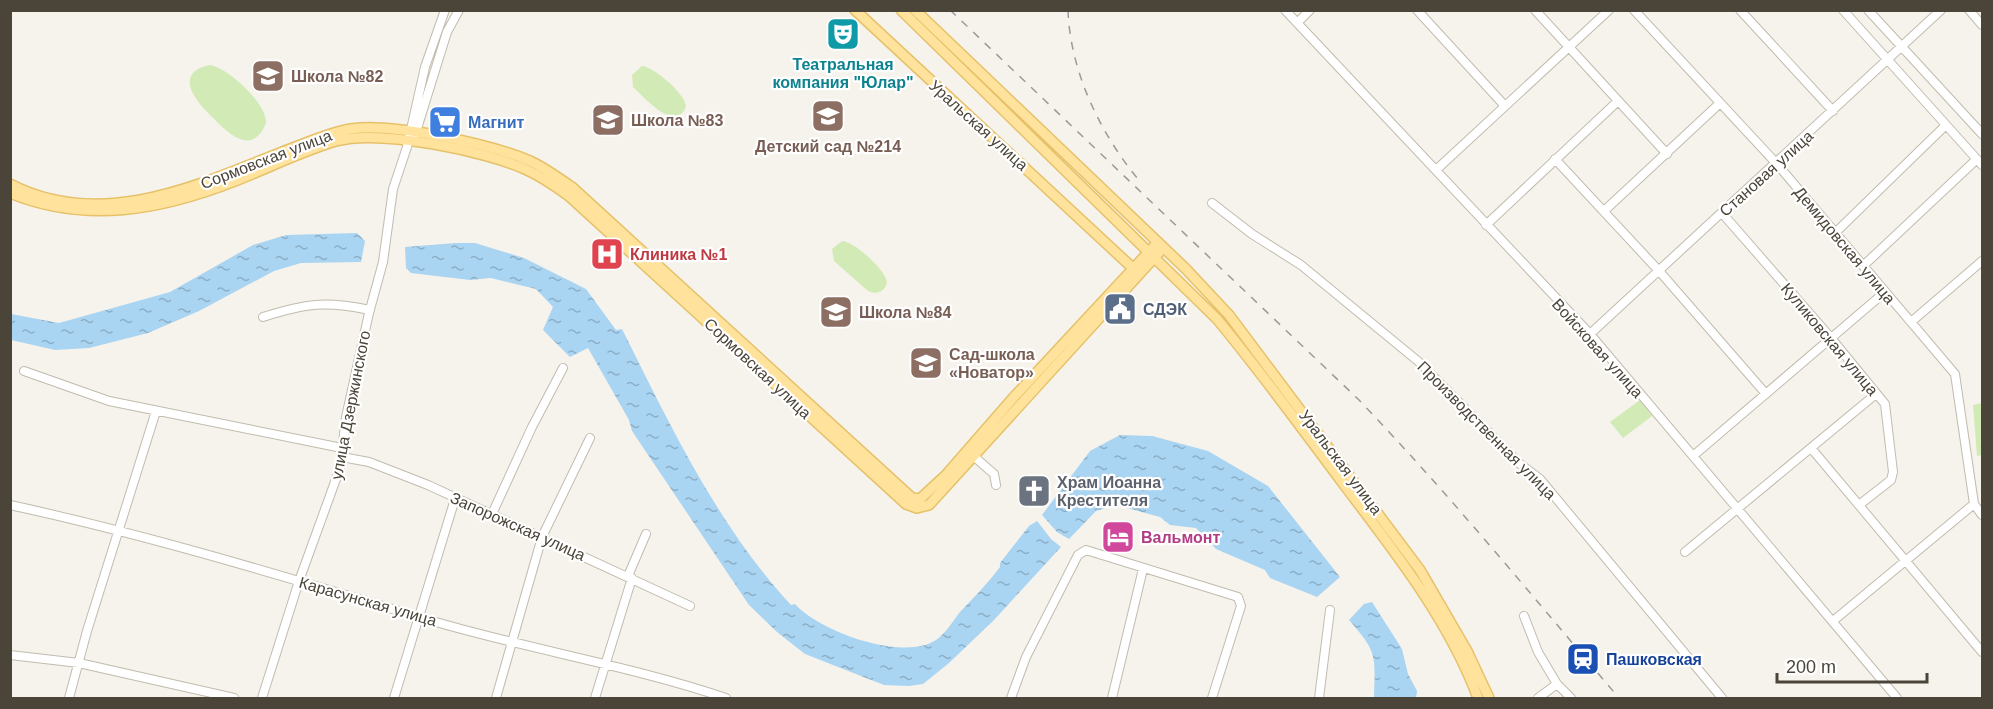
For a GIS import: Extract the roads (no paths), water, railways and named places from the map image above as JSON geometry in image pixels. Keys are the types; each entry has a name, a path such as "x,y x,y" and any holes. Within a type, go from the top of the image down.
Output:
{"main road":[{"name":"Уральская улица","path":"855,10 1134,268"},
{"name":"Уральская улица","path":"901,10 1217,319 1256,366 1396,554 1440,621 1478,699"},
{"name":"Уральская улица","path":"915,10 1212,296 1264,360 1420,570 1458,634 1488,697"},
{"name":"Сормовская улица","path":"10,193 48,205 85,211 111,211 161,201 331,134 372,128 412,135 526,169 569,196 608,225 914,503"},
{"name":"Сормовская улица","path":"10,184 49,197 83,203 108,205 161,201"},
{"path":"914,503 929,505 1134,268 1160,245"},
{"path":"1134,268 1151,254"},
{"path":"914,503 927,496 964,452 975,450"}],"street":[{"path":"412,135 428,58 445,10"},
{"path":"412,135 447,32 459,10"},
{"name":"Войсковая улица","path":"1285,10 1590,334 1897,699"},
{"path":"1297,23 1310,10"},
{"path":"1418,10 1505,106"},
{"path":"1535,10 1666,154"},
{"path":"1436,170 1609,10"},
{"name":"Демидовская улица","path":"1634,10 1777,164 1955,374 1974,504"},
{"path":"1740,10 1833,111"},
{"path":"1843,10 1980,162 1863,266"},
{"path":"1868,10 1983,134"},
{"name":"Становая улица","path":"1590,334 1777,164 1941,10"},
{"path":"1969,10 1983,25"},
{"path":"1486,225 1618,101"},
{"path":"1604,211 1719,104"},
{"path":"1835,233 1946,125"},
{"name":"улица Дзержинского","path":"262,699 342,453 346,417 383,262 393,189 412,135"},
{"path":"1555,159 1660,272 1766,394"},
{"name":"Производственная улица","path":"1212,203 1252,234 1301,265 1419,362 1520,464 1540,479 1722,699"},
{"name":"Куликовская улица","path":"1722,213 1832,338 1885,404 1893,472 1891,480 1859,505"},
{"path":"1911,322 1983,261"},
{"path":"1693,456 1885,292"},
{"path":"263,317 324,303 370,310"},
{"path":"1256,366 1264,360"},
{"path":"492,514 532,427 563,368"},
{"name":"Запорожская улица","path":"24,371 109,401 342,453 369,462 428,485 455,500 492,514 690,606"},
{"path":"1685,552 1876,394"},
{"path":"69,699 87,631 156,411"},
{"path":"496,699 542,537 590,438"},
{"path":"1811,448 1983,652"},
{"path":"975,450 994,474 996,485"},
{"path":"394,699 420,616 434,561 455,500"},
{"path":"1833,621 1974,504 1983,515"},
{"name":"Карасунская улица","path":"10,505 119,532 420,616 604,663 701,694 726,699"},
{"path":"595,699 630,577 646,534"},
{"path":"1011,699 1026,657 1078,555 1086,550 1238,597 1241,606 1212,699"},
{"path":"1113,699 1143,569"},
{"path":"1319,699 1330,610"},
{"path":"1524,616 1538,652 1557,684 1572,699"},
{"path":"10,655 79,663 234,699"},
{"path":"1538,699 1557,684"}],"water":[{"path":"357,233 365,241 361,262 301,263 274,271 199,311 148,333 89,348 55,350 11,340 11,314 59,323 170,292 253,245 286,235"},
{"path":"475,243 524,258 586,289 616,330 622,329 677,437 740,542 791,605 795,604 822,624 841,633 883,645 921,646 936,640 946,631 1000,567 1000,563 1029,526 1037,521 1051,539 1061,547 994,620 949,663 923,684 884,685 805,654 777,632 749,605 632,431 629,420 588,348 570,357 543,330 553,307 536,289 491,278 470,280 411,273 406,268 405,247"},
{"path":"1120,435 1152,436 1208,451 1268,486 1340,577 1317,597 1270,578 1265,570 1216,549 1196,528 1170,525 1160,517 1116,505 1096,511 1069,539 1057,532 1042,515 1090,451"},
{"path":"1372,602 1402,649 1408,674 1417,691 1416,698 1374,698 1373,655 1365,640 1349,620 1364,604"}],"railway":[{"path":"950,10 1358,399 1458,509 1619,698"},
{"path":"1068,10 1074,56 1090,100 1111,142 1138,179"}],"place":[{"name":"Театральная компания \"Юлар\"","path":"843,34"},
{"name":"Школа №82","path":"268,76"},
{"name":"Детский сад №214","path":"828,116"},
{"name":"Школа №83","path":"608,120"},
{"name":"Магнит","path":"445,122"},
{"name":"Клиника №1","path":"607,254"},
{"name":"СДЭК","path":"1120,309"},
{"name":"Школа №84","path":"836,312"},
{"name":"Сад-школа «Новатор»","path":"926,363"},
{"name":"Храм Иоанна Крестителя","path":"1034,491"},
{"name":"Вальмонт","path":"1118,537"},
{"name":"Пашковская","path":"1583,659"}]}
